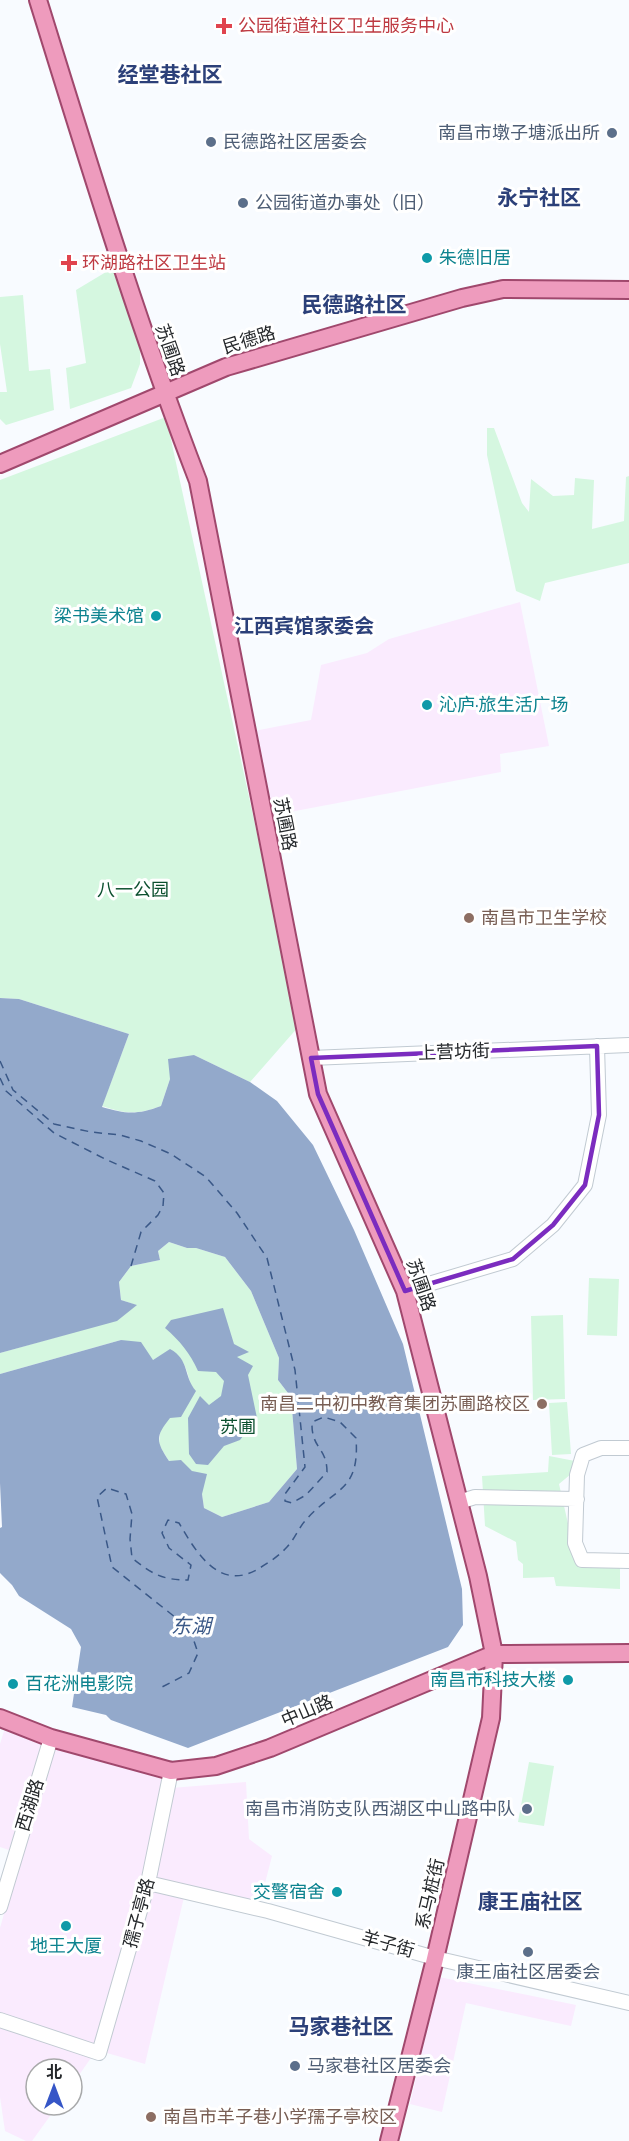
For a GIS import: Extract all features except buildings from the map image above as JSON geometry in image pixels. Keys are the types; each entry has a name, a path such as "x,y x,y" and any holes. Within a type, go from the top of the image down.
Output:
{"main road":[{"name":"苏圃路","path":"38,0 116,252 164,393 198,481 318,1094 405,1291 478,1576 494,1654"},
{"name":"民德路","path":"0,464 226,367 462,297 503,289 629,290"},
{"name":"中山路","path":"0,1718 51,1738 171,1771 216,1766 270,1748 494,1654 629,1653"},
{"name":"系马桩街","path":"389,2141 491,1719 494,1654"}],"street":[{"name":"上营坊街","path":"310,1058 629,1045"},
{"path":"405,1291 513,1259 553,1226 585,1185 599,1115 597,1046"},
{"path":"629,1448 601,1448 583,1455 576,1475 575,1543 582,1560 629,1561"},
{"path":"459,1502 475,1497 576,1499"},
{"name":"西湖路","path":"0,1907 51,1738"},
{"name":"孺子亭路","path":"0,2020 99,2053 148,1883 171,1771"},
{"path":"0,1880 7,1855"},
{"name":"羊子街","path":"148,1883 268,1911 435,1958 629,2003"}],"highlighted area":[{"path":"597,1046 599,1115 585,1185 553,1225 513,1259 405,1291 318,1094 311,1058"}],"shaded area":[{"path":"520,602 549,746 500,754 501,772 269,816 254,731 311,720 321,665 367,653 389,639"},
{"path":"4,1731 43,1743 9,1850 0,1847 0,1744"},
{"path":"52,1744 165,1780 143,1882 98,2048 84,2068 84,2057 24,2057 24,2117 49,2117 32,2141 26,2141 5,2131 0,2097 0,1928"},
{"path":"246,1782 249,1839 272,1856 263,1891 239,1909 184,1897 145,2064 107,2053 150,1890 171,1788"},
{"path":"439,1977 576,2005 571,2026 466,2003 442,2112 410,2104"}],"green space":[{"path":"116,266 140,333 140,364 131,388 70,409 66,368 86,363 76,290"},
{"path":"23,295 29,371 50,369 54,410 6,425 0,419 0,392 7,392 0,344 0,297"},
{"name":"八一公园","path":"166,417 299,1026 250,1082 194,1055 170,1079 161,1106 132,1112 102,1106 129,1034 19,999 0,998 0,480"},
{"path":"487,428 494,428 522,503 529,512 531,479 553,496 574,495 575,478 594,480 592,529 624,521 626,477 629,476 629,563 545,583 540,601 516,591 487,455"},
{"name":"苏圃","path":"169,1242 225,1257 251,1291 279,1358 278,1380 291,1397 297,1469 269,1502 222,1517 204,1508 202,1494 192,1471 169,1461 159,1445 160,1431 191,1386 184,1365 175,1353 170,1350 153,1360 121,1340 0,1374 0,1353 117,1320 136,1305 121,1300 119,1282 131,1266 160,1260 158,1251"},
{"path":"589,1278 619,1279 617,1336 587,1335"},
{"path":"563,1315 565,1399 533,1400 531,1316"},
{"path":"567,1402 571,1454 552,1455 549,1403"},
{"path":"549,1456 575,1461 571,1474 559,1484 572,1541 580,1563 620,1565 620,1589 556,1586 554,1577 523,1578 523,1564 518,1560 516,1542 485,1526 482,1476 548,1472"},
{"path":"529,1762 554,1766 544,1826 518,1822"}],"water":[{"name":"东湖","path":"0,998 19,999 129,1034 102,1107 132,1112 161,1106 170,1079 168,1059 194,1055 250,1082 277,1101 313,1145 354,1230 403,1344 462,1589 463,1625 448,1647 188,1748 111,1720 106,1715 72,1707 81,1647 71,1629 19,1596 0,1573 0,1528 2,1527 0,1374 121,1340 141,1342 153,1360 170,1349 181,1358 189,1380 196,1391 181,1417 170,1418 165,1424 159,1439 160,1444 169,1461 181,1460 192,1471 207,1474 202,1494 204,1508 222,1517 269,1502 297,1469 291,1397 278,1380 279,1358 251,1291 225,1257 169,1242 158,1251 160,1260 131,1266 119,1282 121,1300 137,1305 117,1321 0,1353"},
{"path":"223,1308 234,1344 249,1352 237,1357 253,1366 248,1375 257,1418 240,1440 224,1446 208,1465 196,1464 189,1454 188,1418 200,1396 209,1405 221,1396 224,1381 216,1372 198,1371 184,1348 165,1328 171,1320"}],"ferry route":[{"path":"0,1061 13,1090 54,1124 91,1132 120,1135 141,1141 171,1154 206,1177 237,1213 267,1258 295,1370 305,1467 285,1494 285,1501 292,1503 306,1495 327,1472 325,1457 314,1438 312,1422 324,1417 340,1422 356,1438 354,1469 343,1487 305,1521 280,1553 258,1569 244,1575 232,1576 210,1566 193,1546 179,1523 168,1520 162,1533 169,1548 191,1565 188,1580 171,1579 152,1572 132,1558 130,1539 132,1514 126,1494 107,1488 97,1497 112,1567 190,1629 198,1653 189,1673 162,1687"},
{"path":"0,1078 6,1091 54,1133 155,1181 164,1193 163,1206 158,1215 141,1232 131,1266"}],"place":[{"name":"公园街道社区卫生服务中心","path":"224,26"},
{"name":"南昌市墩子塘派出所","path":"612,133"},
{"name":"民德路社区居委会","path":"211,142"},
{"name":"公园街道办事处（旧）","path":"243,203"},
{"name":"朱德旧居","path":"427,258"},
{"name":"环湖路社区卫生站","path":"69,263"},
{"name":"梁书美术馆","path":"156,616"},
{"name":"沁庐·旅生活广场","path":"427,705"},
{"name":"南昌市卫生学校","path":"469,918"},
{"name":"南昌二中初中教育集团苏圃路校区","path":"542,1404"},
{"name":"南昌市科技大楼","path":"568,1680"},
{"name":"百花洲电影院","path":"13,1684"},
{"name":"南昌市消防支队西湖区中山路中队","path":"527,1809"},
{"name":"交警宿舍","path":"337,1892"},
{"name":"地王大厦","path":"66,1926"},
{"name":"康王庙社区居委会","path":"528,1952"},
{"name":"马家巷社区居委会","path":"295,2066"},
{"name":"南昌市羊子巷小学孺子亭校区","path":"151,2117"}],"district":[{"name":"经堂巷社区","path":"170,75"},
{"name":"永宁社区","path":"539,198"},
{"name":"民德路社区","path":"354,305"},
{"name":"江西宾馆家委会","path":"304,626"},
{"name":"康王庙社区","path":"530,1902"},
{"name":"马家巷社区","path":"341,2027"}]}
